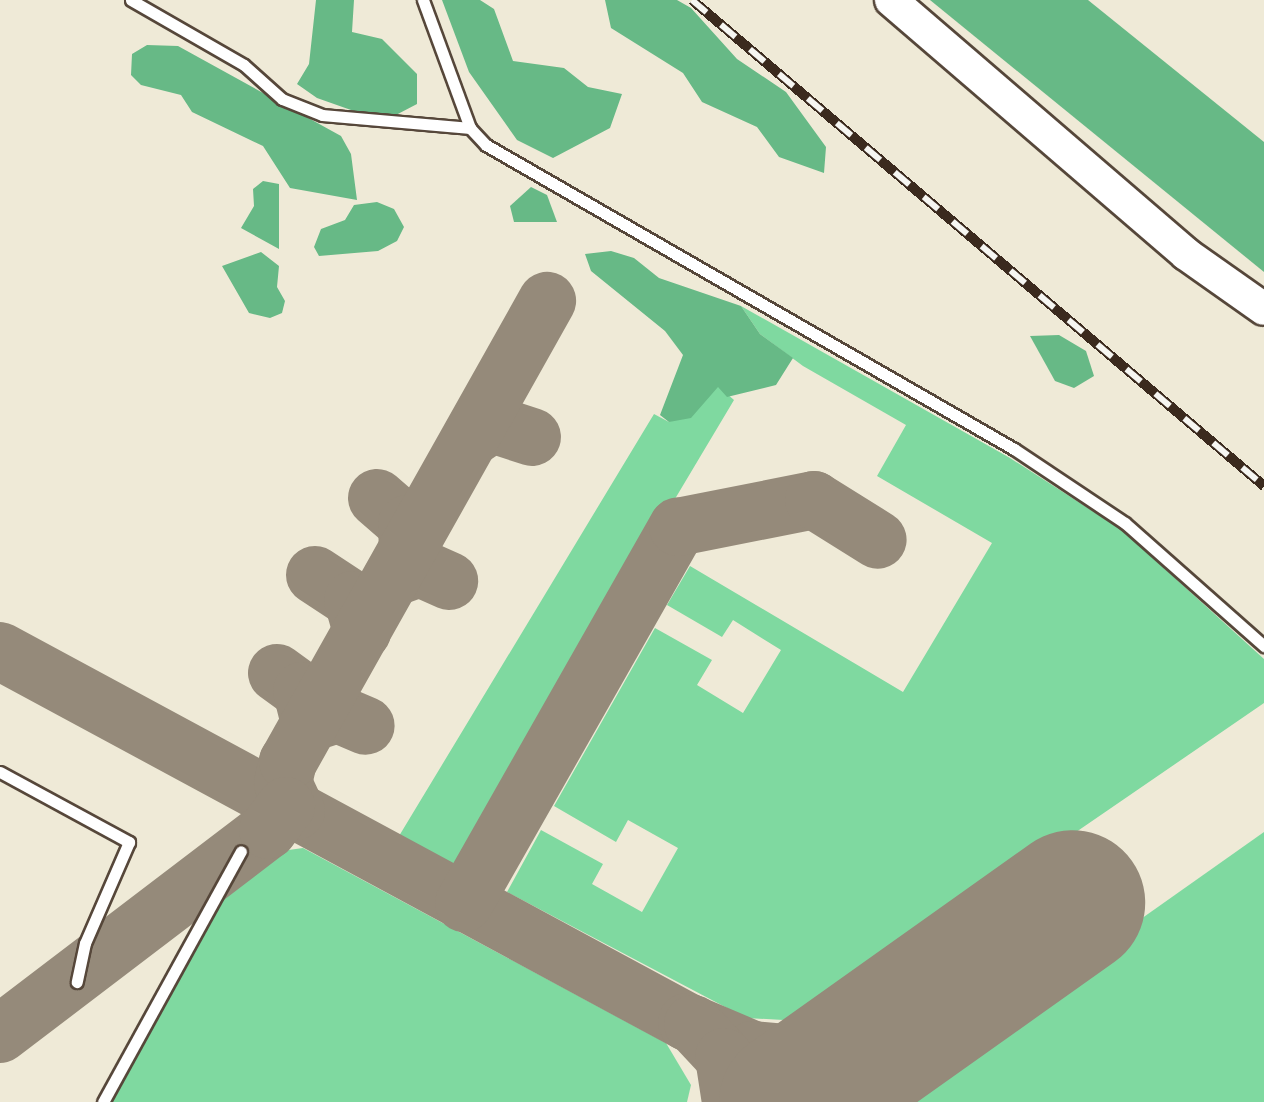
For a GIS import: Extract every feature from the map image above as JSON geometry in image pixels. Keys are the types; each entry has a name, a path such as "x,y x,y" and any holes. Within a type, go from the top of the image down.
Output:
{"main road":[{"path":"891,0 1186,254 1264,308"}],"lane":[{"path":"131,0 244,65 282,99 322,115 470,128"},
{"path":"423,0 470,128 486,144 1014,449 1125,523 1264,646"},
{"path":"0,772 129,842 85,942 77,982"},
{"path":"103,1102 241,851"}],"green space":[{"path":"316,0 354,0 352,32 382,39 417,74 417,104 394,116 368,116 317,98 297,84 309,64"},
{"path":"442,0 480,0 494,9 513,61 564,68 588,87 622,94 610,128 553,158 517,140 469,72"},
{"path":"605,0 677,0 691,8 737,59 786,92 826,147 824,173 779,157 757,127 702,102 683,73 611,28"},
{"path":"930,0 1088,0 1264,142 1264,272"},
{"path":"147,45 178,46 341,136 351,154 357,200 290,188 263,146 192,112 181,95 141,85 131,75 132,54"},
{"path":"263,181 279,184 279,249 241,228 254,206 253,189"},
{"path":"531,187 547,195 557,222 514,222 510,206"},
{"path":"377,202 394,209 404,227 397,241 378,251 319,256 314,247 321,229 345,220 354,205"},
{"path":"611,251 634,258 659,278 741,306 760,334 793,358 776,385 727,397 718,387 691,418 669,422 660,415 683,355 665,331 591,271 585,254"},
{"path":"261,252 279,266 277,287 285,301 282,313 270,318 249,313 222,266"},
{"path":"741,306 1010,458 1122,530 1264,659 1264,703 801,1021 746,1018 507,892 541,830 603,864 592,884 642,912 678,848 628,820 616,842 554,806 655,628 712,660 697,685 743,713 781,650 733,620 722,637 667,605 690,566 903,692 992,543 877,476 906,425 803,366 760,334"},
{"path":"1059,335 1086,351 1094,376 1074,388 1055,381 1030,336"},
{"path":"718,386 734,400 453,871 396,841 654,414 669,422"},
{"path":"1264,832 1264,1102 882,1102"},
{"path":"303,848 666,1043 691,1085 687,1102 112,1102 226,883 267,853"}],"taxiway":[{"path":"296,811 283,783 288,762 547,301"},
{"path":"471,438 492,424 532,437"},
{"path":"377,498 407,524 408,550"},
{"path":"464,903 678,527 814,500 878,540"},
{"path":"392,578 420,568 449,581"},
{"path":"315,575 353,600 362,632"},
{"path":"0,651 687,1022 753,1050 852,1059"},
{"path":"277,673 302,691 310,723"},
{"path":"310,723 338,714 366,726"},
{"path":"0,1034 268,830 286,806"},
{"path":"693,1024 724,1057 731,1102"}],"runway":[{"path":"791,1102 1072,902"}],"railway":[{"path":"692,0 1264,486"}]}
